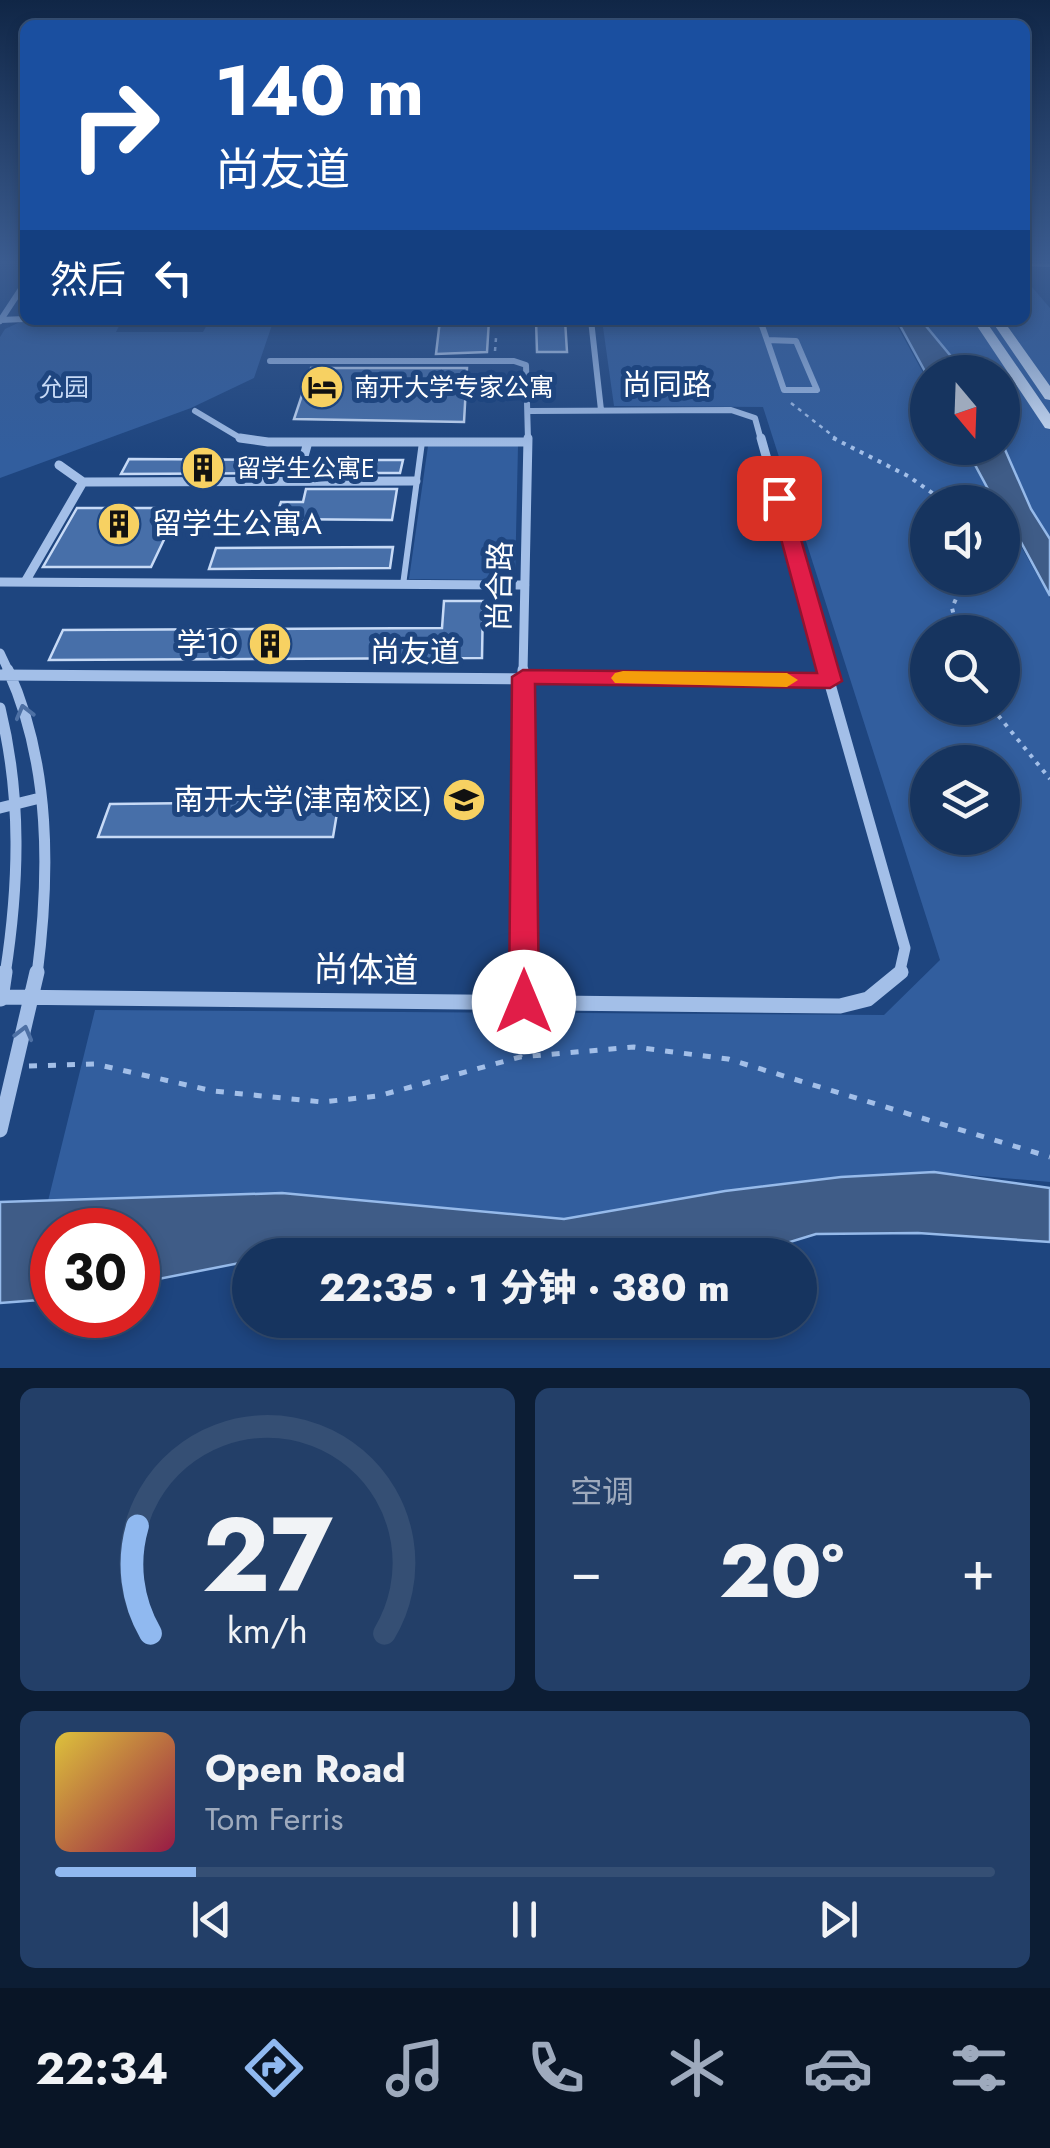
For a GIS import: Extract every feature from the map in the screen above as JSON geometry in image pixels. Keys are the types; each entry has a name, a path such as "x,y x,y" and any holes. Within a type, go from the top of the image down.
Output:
{"main road":[{"path":"982,325 1050,425"},
{"path":"1000,325 1050,396"}],"street":[{"path":"530,410 601,410 592,325"},
{"path":"761,325 765,340 784,390 816,390 796,341 765,340"},
{"name":"尚合路","path":"270,361 522,362 526,366 530,410 523,677 522,1002"},
{"name":"尚同路","path":"601,410 731,410 755,418 905,948 902,973"},
{"path":"195,411 242,439 527,442"},
{"path":"297,482 308,442"},
{"path":"59,465 83,482 416,482"},
{"path":"25,582 83,482"},
{"path":"0,582 525,585"},
{"path":"0,652 36,758 42,884 37,972 0,1129"},
{"name":"尚友道","path":"6,674 830,681"},
{"path":"0,708 12,748 15,804 12,922 0,999"},
{"path":"0,808 40,798"},
{"name":"尚体道","path":"0,999 32,996 840,1006 868,999 902,973"}],"lane":[{"path":"402,584 422,442"}],"path":[{"path":"784,390 815,428 922,485"},
{"path":"1006,725 1050,779"},
{"path":"520,1057 522,1002"},
{"path":"14,1067 95,1064 213,1091 322,1102 378,1096 520,1057 634,1047 728,1059 1050,1157"}],"green space":[{"name":"允园","path":"14,325 120,325 116,332 203,332 207,325 272,325 254,378 191,408 0,478 0,337"},
{"path":"603,325 897,325 913,355 910,355 910,465 975,465 986,485 910,485 910,595 1020,595 1020,544 1050,598 1050,1182 934,1172 564,1219 48,1201 95,1010 884,1015 940,960 763,407 614,406"},
{"path":"917,325 1050,325 1050,558 1009,465 1020,465 1020,355 934,355"},
{"path":"428,446 518,446 515,580 409,579"}],"shaded area":[{"path":"900,325 925,325 950,355 916,355"},
{"path":"975,465 1012,465 1031,509 1050,539 1050,596 1020,540 1020,485 986,485"},
{"path":"934,1172 1050,1188 1050,1242 918,1233 816,1234 803,1238 232,1238 232,1265 160,1279 160,1208 30,1208 30,1301 0,1303 0,1202 282,1193 564,1219 725,1191 841,1177"}],"building":[{"path":"439,325 489,325 487,352 436,354"},
{"path":"536,325 565,325 567,352 537,352"},
{"name":"南开大学专家公寓","path":"311,368 467,368 464,422 294,419"},
{"name":"留学生公寓E","path":"129,459 284,460 279,473 121,474"},
{"path":"315,460 403,460 400,473 311,473"},
{"path":"306,489 397,489 392,520 275,519 281,502 303,502"},
{"name":"留学生公寓A","path":"77,508 179,508 151,567 43,567"},
{"path":"393,547 390,568 209,569 216,548"},
{"name":"学10","path":"444,601 483,601 482,658 49,660 63,630 442,628"},
{"path":"201,794 246,794 244,802 339,801 333,837 98,837 110,804 198,803"}],"slow traffic":[{"path":"623,678 787,680"}],"place":[{"name":"南开大学专家公寓","path":"322,387"},
{"name":"留学生公寓E","path":"203,468"},
{"name":"留学生公寓A","path":"119,524"},
{"name":"学10","path":"270,644"},
{"name":"南开大学(津南校区)","path":"464,800"}],"route":[{"path":"524,1002 523,677 830,681 779,498"}]}
